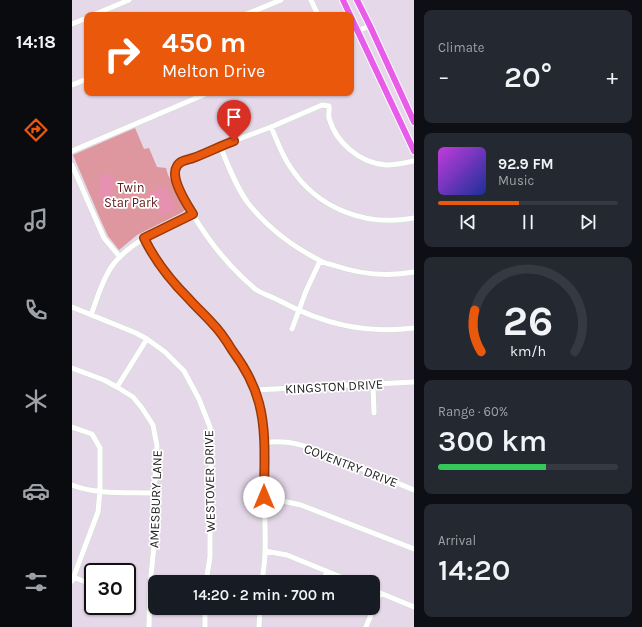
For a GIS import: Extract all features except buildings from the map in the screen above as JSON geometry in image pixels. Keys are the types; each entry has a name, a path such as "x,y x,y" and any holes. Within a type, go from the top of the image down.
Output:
{"main road":[{"path":"343,0 349,12"},
{"path":"358,0 414,122"},
{"path":"354,22 414,151"},
{"path":"398,115 409,111"}],"street":[{"path":"101,12 129,0"},
{"path":"251,12 281,0"},
{"path":"311,0 317,12"},
{"path":"72,24 84,19"},
{"path":"354,32 370,26"},
{"path":"72,85 84,80"},
{"path":"72,151 201,96"},
{"path":"414,161 385,165 364,159 355,154 346,146 336,133 329,119 329,106 322,105 182,162 177,165 174,174 182,197 217,251 255,288 298,311 335,324 383,330 414,328"},
{"path":"271,127 290,168 305,186 320,198 336,208 354,216 368,219 403,220 414,218"},
{"path":"220,146 240,192 248,203 270,228 296,247 320,261 340,268 376,274 402,274 414,272"},
{"path":"72,165 104,238 120,257"},
{"path":"91,314 112,266 120,257 144,238 193,214"},
{"path":"144,238 150,251 168,276 213,323 244,366 260,404 264,444 265,551 263,575"},
{"path":"292,329 306,291 320,261"},
{"name":"WESTOVER DRIVE","path":"72,307 136,333 165,352 184,371 199,399 210,427 210,557 207,575"},
{"path":"117,387 147,339"},
{"name":"AMESBURY LANE","path":"72,368 104,380 132,397 142,408 153,425 157,446 154,493 154,546 150,585 150,627"},
{"name":"KINGSTON DRIVE","path":"255,390 414,382"},
{"path":"373,385 374,413"},
{"path":"72,427 92,434 100,448 100,491 98,512 73,579 84,582"},
{"name":"COVENTRY DRIVE","path":"264,444 274,441 289,442 318,450 414,490"},
{"path":"72,485 83,489 100,491 154,493"},
{"path":"264,497 301,505 414,549"},
{"path":"265,551 287,555 336,575"},
{"path":"326,575 327,571"},
{"path":"380,593 414,607"},
{"path":"205,615 205,627"},
{"path":"259,627 260,615"},
{"path":"366,627 371,615"}],"green space":[{"name":"Twin Star Park","path":"135,128 144,149 149,148 157,167 166,168 185,209 183,212 137,235 119,250 108,236 73,155"}],"shaded area":[{"path":"100,174 114,175 113,198 98,197"},
{"path":"165,186 176,208 160,216 149,193"}],"route":[{"path":"234,141 177,165 174,174 176,181 182,197 193,214 144,238 150,251 168,276 213,323 244,366 255,390 262,414 264,444 264,497"}]}
